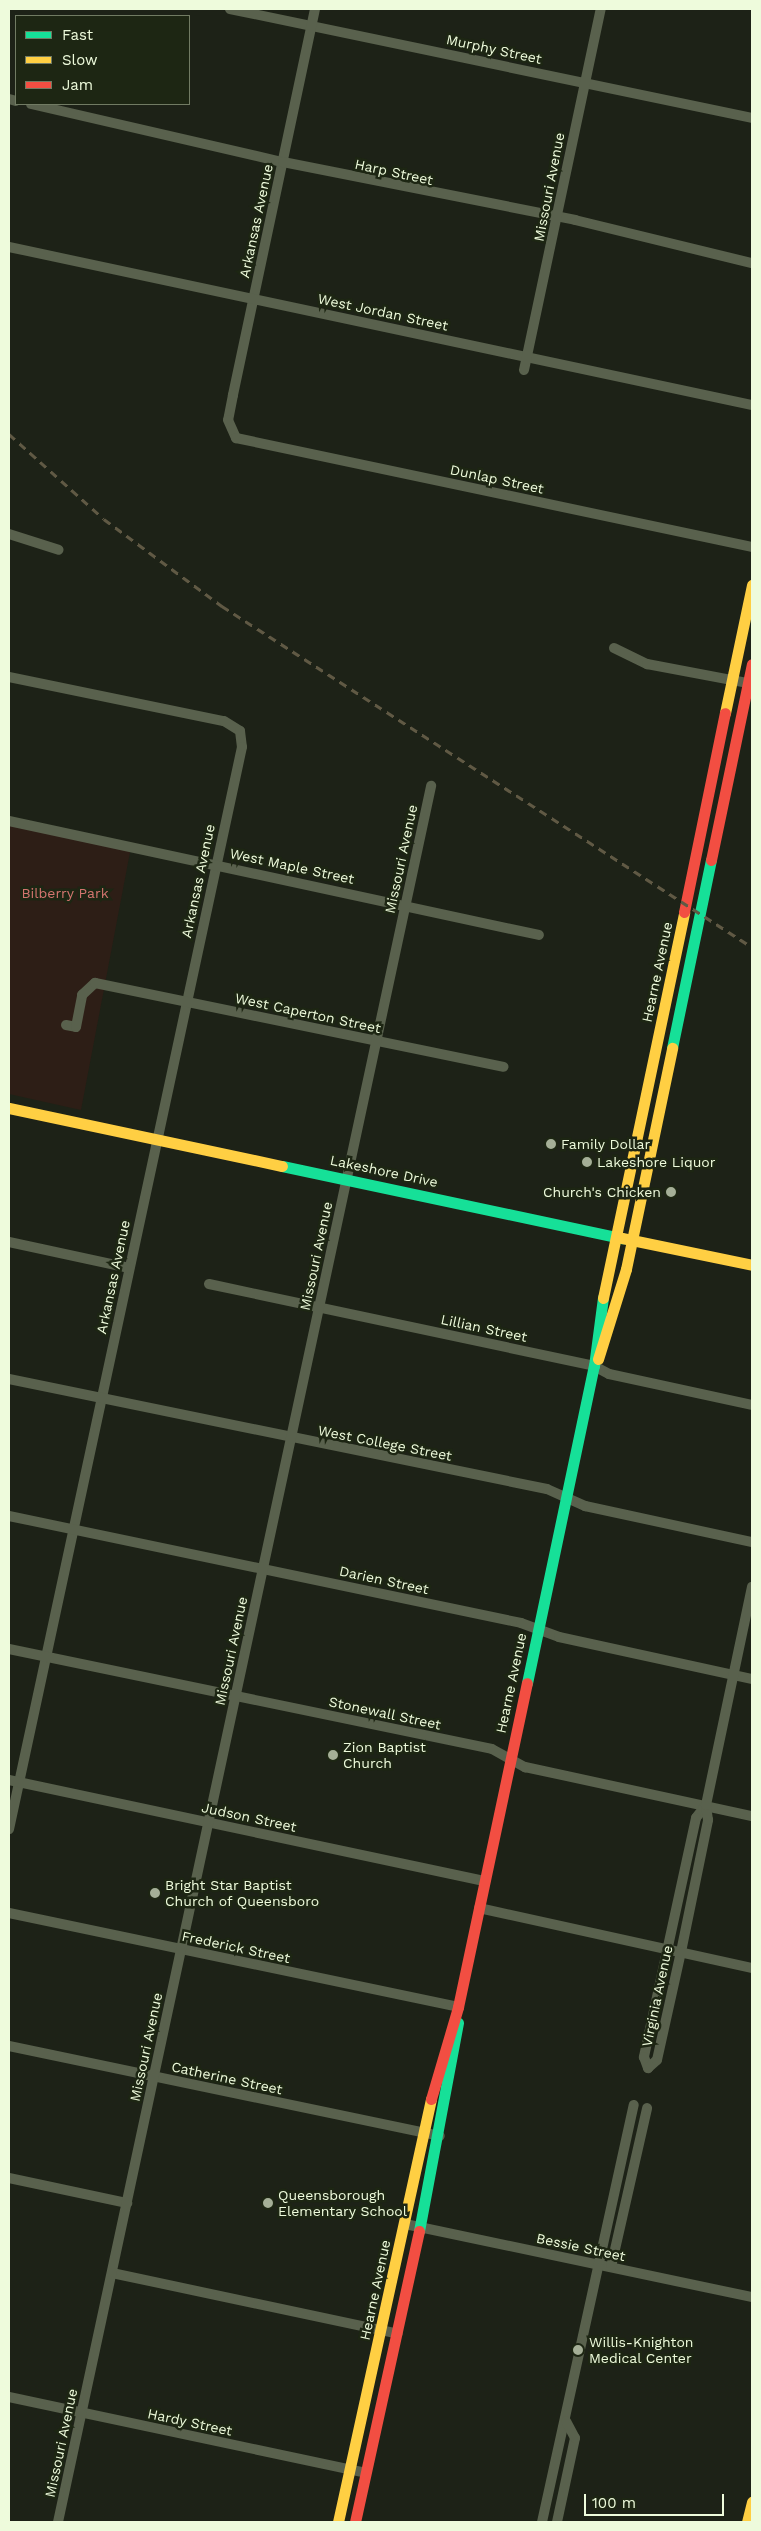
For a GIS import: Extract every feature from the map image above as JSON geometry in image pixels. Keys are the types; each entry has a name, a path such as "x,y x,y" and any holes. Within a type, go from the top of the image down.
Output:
{"main road":[{"name":"Hearne Avenue","path":"338,2522 362,2423 424,2133 458,2007 594,1366 616,1235 701,838 752,585"},
{"name":"Hearne Avenue","path":"594,1366 607,1336 633,1238 752,664"},
{"path":"643,1106 660,1110"},
{"name":"Lakeshore Drive","path":"9,1108 752,1264"},
{"name":"Hearne Avenue","path":"355,2522 398,2334 440,2136 458,2007"},
{"path":"362,2423 377,2426"},
{"path":"747,2522 752,2502"}],"street":[{"name":"Murphy Street","path":"230,9 752,118"},
{"name":"Arkansas Avenue","path":"236,438 228,420 315,9"},
{"name":"Missouri Avenue","path":"524,370 558,218 601,9"},
{"name":"Harp Street","path":"35,105 282,162 558,218 752,264"},
{"name":"West Jordan Street","path":"9,247 752,405"},
{"name":"Dunlap Street","path":"236,438 752,548"},
{"path":"9,534 59,550"},
{"path":"614,648 647,664 748,683"},
{"name":"Arkansas Avenue","path":"9,677 224,721 240,731 242,747 215,864 74,1530 46,1656 14,1781 9,1829"},
{"name":"Missouri Avenue","path":"58,2522 431,786"},
{"name":"West Maple Street","path":"9,821 405,904 539,936"},
{"name":"West Caperton Street","path":"66,1025 76,1027 86,987 108,986 503,1067"},
{"path":"9,1242 129,1268"},
{"name":"Lillian Street","path":"209,1284 594,1366 609,1374 752,1405"},
{"name":"West College Street","path":"9,1380 291,1439 547,1489 585,1506 752,1542"},
{"name":"Darien Street","path":"9,1516 263,1569 752,1679"},
{"name":"Virginia Avenue","path":"706,1806 696,1818 644,2057 648,2068 657,2060 708,1820 706,1806 752,1587"},
{"name":"Stonewall Street","path":"9,1648 492,1749 525,1767 752,1816"},
{"name":"Judson Street","path":"14,1781 484,1881"},
{"path":"479,1908 752,1968"},
{"name":"Frederick Street","path":"9,1913 458,2007"},
{"name":"Catherine Street","path":"9,2046 440,2136"},
{"path":"607,2266 634,2105"},
{"path":"542,2522 566,2421 647,2108"},
{"path":"9,2178 127,2203"},
{"name":"Bessie Street","path":"405,2224 752,2298"},
{"path":"112,2273 398,2334"},
{"name":"Hardy Street","path":"9,2397 366,2473"},
{"path":"557,2522 574,2438 566,2421"}],"green space":[{"name":"Bilberry Park","path":"9,821 131,847 81,1110 9,1094"}],"railway":[{"path":"9,434 104,519 222,606 752,947"}],"traffic: fast":[{"path":"672,1048 711,860"},
{"path":"282,1166 622,1238"},
{"path":"527,1683 594,1366 603,1298"},
{"path":"419,2231 458,2023"}],"traffic: slow":[{"path":"725,713 752,585"},
{"path":"603,1298 684,912"},
{"path":"598,1359 626,1269 672,1048"},
{"path":"9,1108 282,1166"},
{"path":"622,1238 752,1265"},
{"path":"338,2522 431,2099"},
{"path":"747,2522 752,2502"}],"traffic: jam":[{"path":"711,860 752,664"},
{"path":"684,912 725,713"},
{"path":"431,2099 458,2007 527,1683"},
{"path":"355,2522 419,2231"}],"place":[{"name":"Family Dollar","path":"551,1144"},
{"name":"Lakeshore Liquor","path":"587,1162"},
{"name":"Church's Chicken","path":"671,1192"},
{"name":"Zion Baptist Church","path":"333,1755"},
{"name":"Bright Star Baptist Church of Queensboro","path":"155,1893"},
{"name":"Queensborough Elementary School","path":"268,2203"},
{"name":"Willis-Knighton Medical Center","path":"578,2350"}]}
